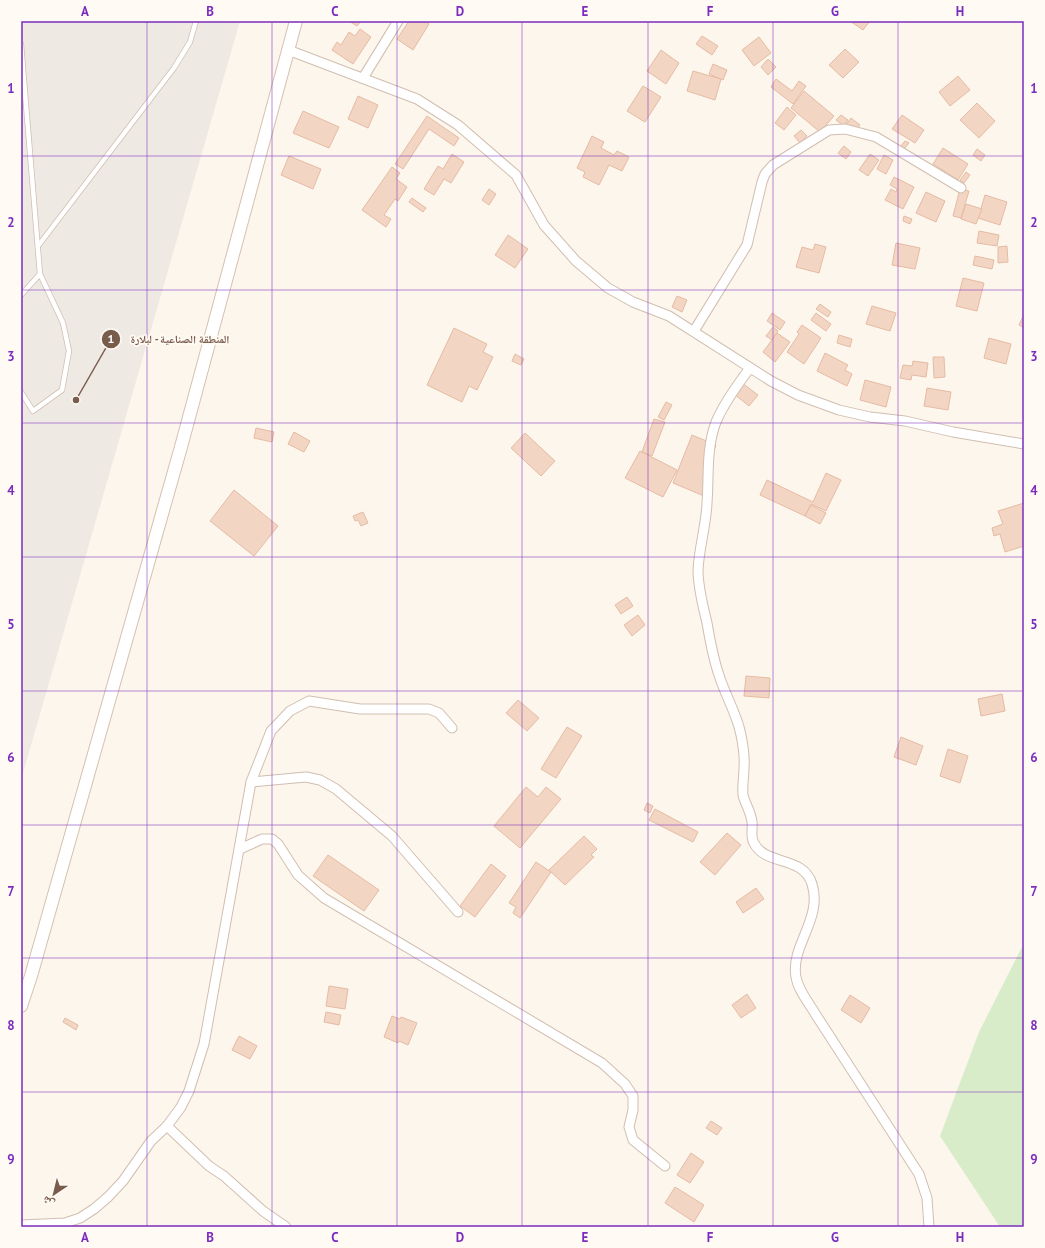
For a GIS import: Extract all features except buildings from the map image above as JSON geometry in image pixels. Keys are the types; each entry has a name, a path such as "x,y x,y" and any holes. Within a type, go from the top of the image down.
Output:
{"main road":[{"path":"21,1006 32,976 181,447 296,21"}],"street":[{"path":"363,78 398,21"},
{"path":"288,50 417,98 458,125 516,175 544,225 576,261 608,288 633,302 669,316 771,381 798,395 839,410 870,417 905,421 953,432 1024,444"},
{"path":"694,331 747,246 765,174 773,165 830,130 845,129 876,137 961,188"},
{"path":"750,368 737,386 716,422 711,441 708,502 698,571 704,611 719,675 738,721 741,734 745,765 743,795 752,822 752,838 754,844 763,853 793,864 801,869 807,874 813,886 815,902 798,954 796,978 800,988 831,1039 919,1174 927,1198 929,1227"},
{"path":"21,1225 65,1223 80,1218 108,1198 123,1181 151,1141 166,1126 181,1107 190,1091 204,1044 252,782 271,731 290,711 309,701 360,709 429,709 439,713 452,728"},
{"path":"252,782 306,776 320,780 336,789 392,836 458,912"},
{"path":"240,849 262,839 272,839 278,844 298,875 324,898 602,1063 624,1084 633,1096 633,1110 629,1127 633,1140 665,1166"},
{"path":"166,1126 209,1166 224,1176 263,1211 286,1227"},
{"path":"65,1223 75,1227"}],"lane":[{"path":"38,246 174,68 190,42 196,21"},
{"path":"21,44 40,274 63,323 69,351 62,390 33,411 21,392"},
{"path":"21,295 40,274"}],"shaded area":[{"path":"21,21 240,21 21,780"}],"green space":[{"path":"1024,943 1024,1227 1000,1227 940,1136 979,1032"}],"place":[{"name":"المنطقة الصناعية - لبلارة","path":"76,400"}]}
